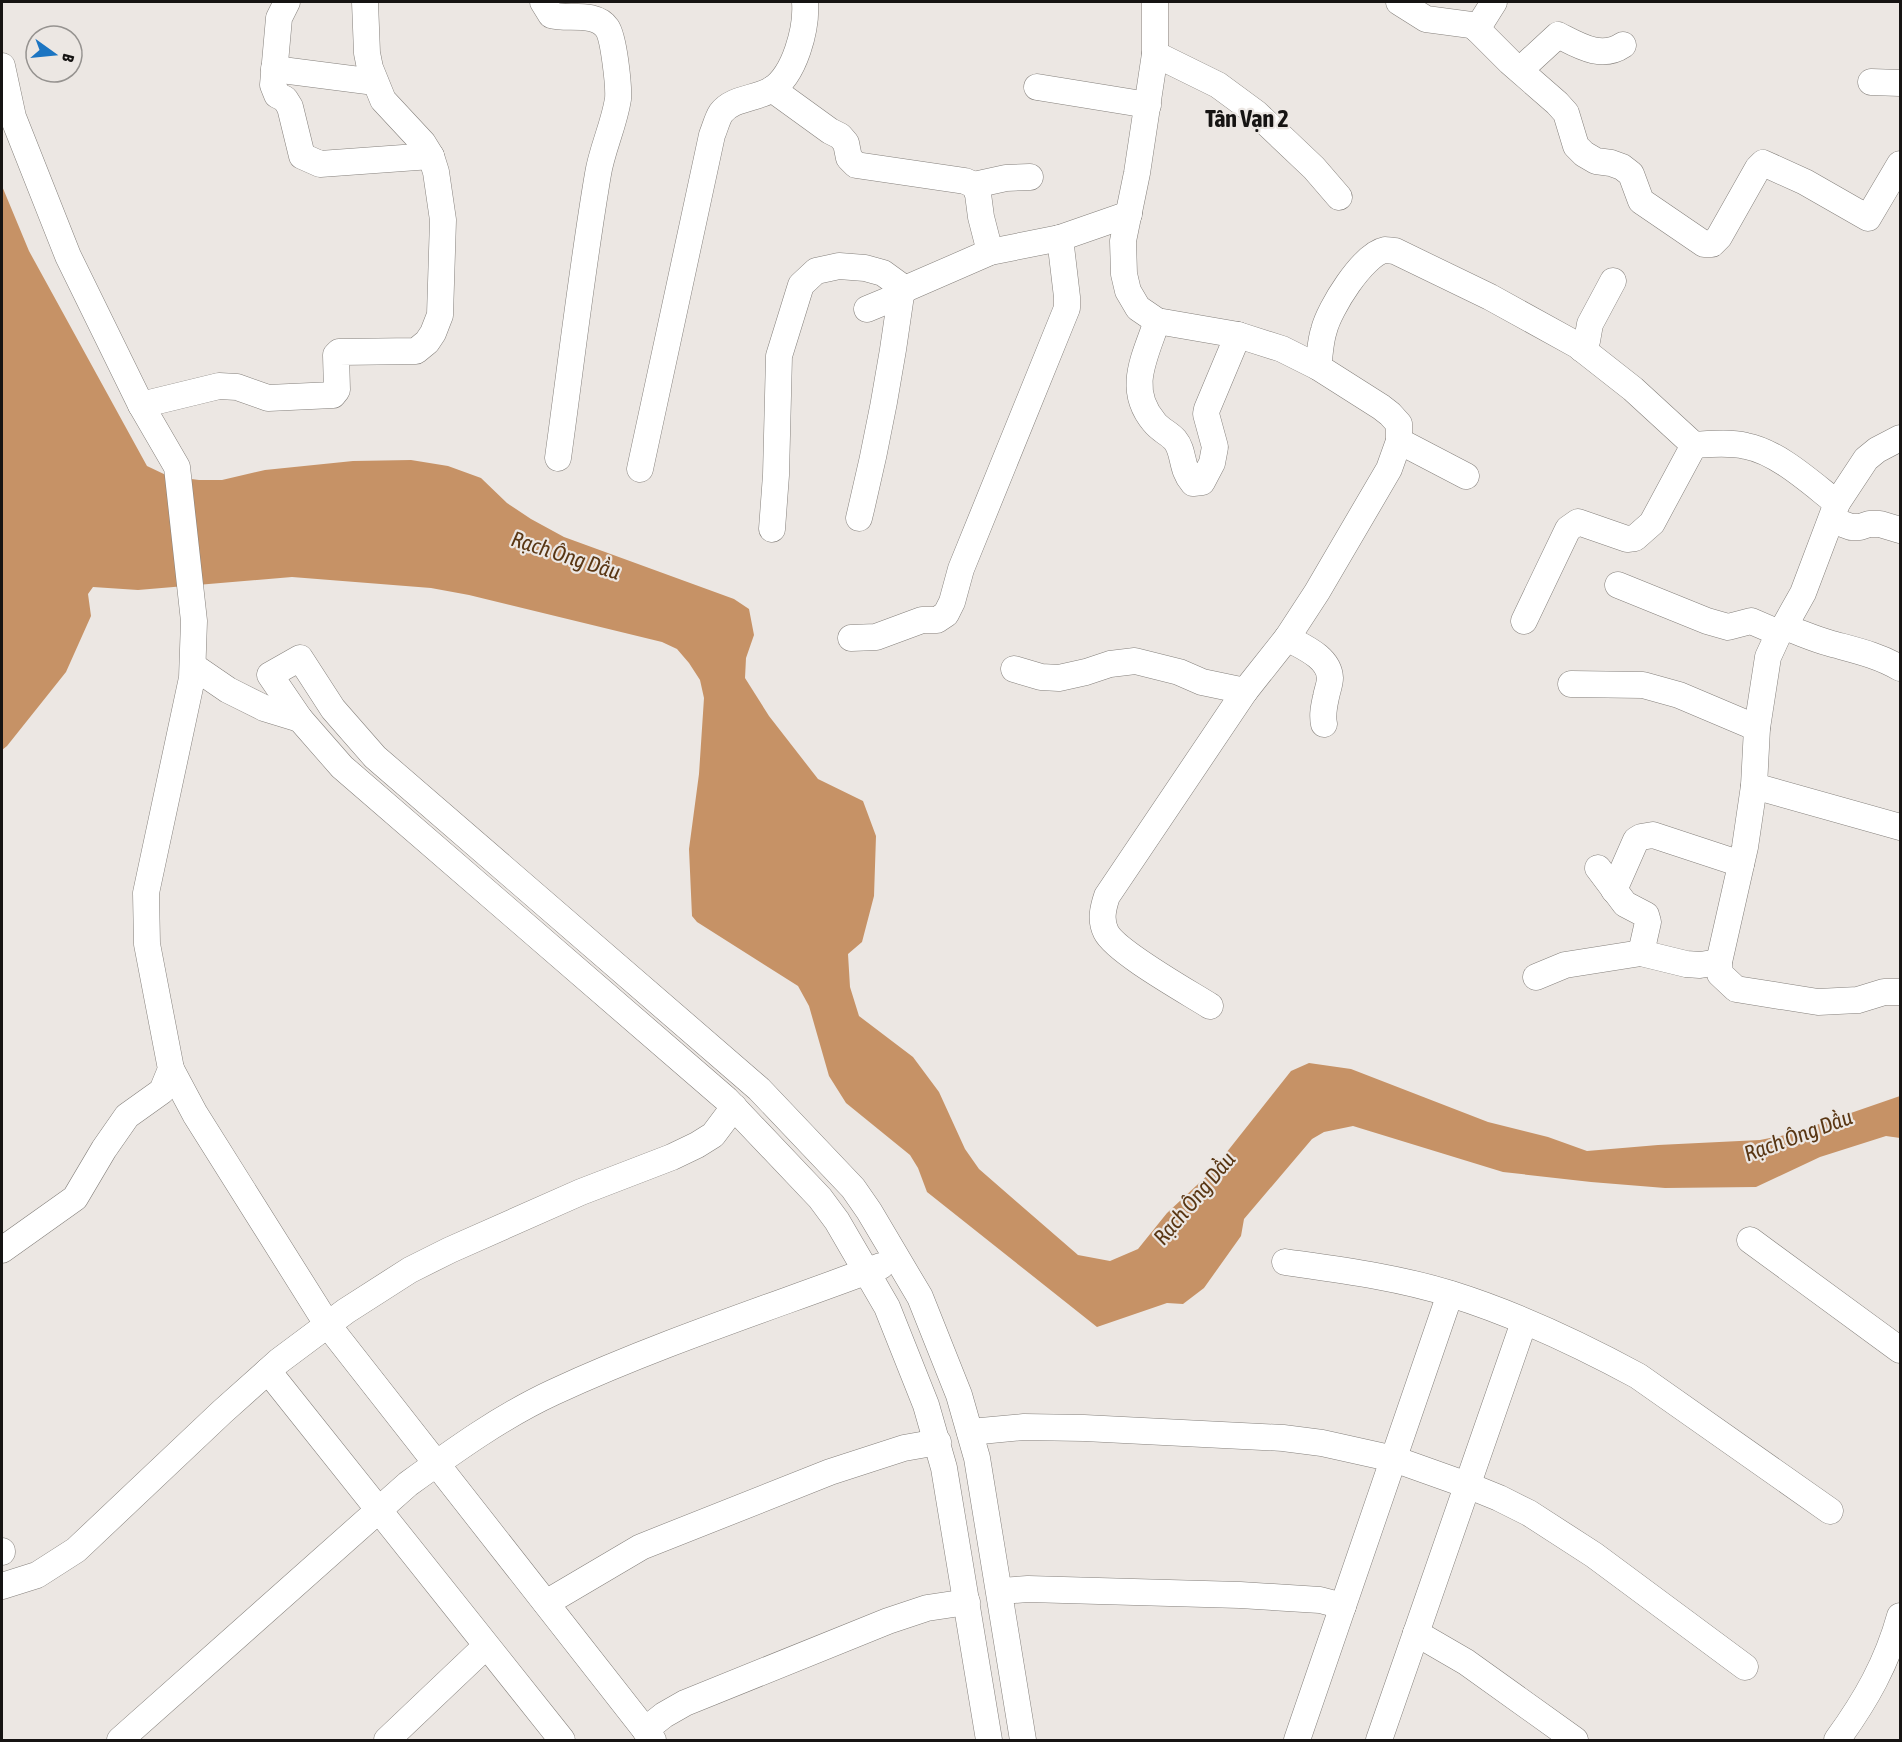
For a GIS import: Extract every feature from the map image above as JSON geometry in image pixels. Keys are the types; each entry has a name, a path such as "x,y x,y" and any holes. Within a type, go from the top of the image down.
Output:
{"street":[{"path":"287,2 279,18 273,85 277,95 285,99 290,107 302,156 320,164 431,156"},
{"path":"141,405 219,386 237,387 268,398 333,395 337,390 336,355 339,352 416,351 427,342 433,333 440,315 443,220 436,172 423,142 383,100 375,82 367,53 365,2"},
{"path":"543,2 551,15 588,18 601,22 607,28 617,79 618,99 598,171 558,458"},
{"path":"640,470 712,135 720,115 728,105 772,89 787,73 798,50 806,16 805,2"},
{"path":"1155,2 1155,54 1123,241 1124,274 1128,291 1138,308 1157,321 1238,335 1282,349 1318,367 1390,414 1399,424 1400,441 1389,469 1317,592 1287,638 1245,691 1107,896 1101,912 1106,933 1127,953 1210,1006"},
{"path":"1399,2 1426,19 1471,25 1477,29 1566,113 1576,146 1584,154 1596,161 1622,167 1631,174 1641,201 1704,244 1712,244 1719,237 1762,164 1805,182 1868,218 1900,164"},
{"path":"1477,29 1494,2"},
{"path":"1520,70 1558,35 1570,43 1589,50 1609,51 1623,45"},
{"path":"1155,54 1218,85 1256,113 1314,168 1339,197"},
{"path":"2,66 13,117 68,256 141,405 177,467 194,621 193,666 146,893 147,944 171,1069 195,1114 327,1324 649,1736 664,1715 685,1703 888,1621 927,1608 967,1602"},
{"path":"274,69 375,82"},
{"path":"1871,82 1900,83"},
{"path":"1037,87 1148,105"},
{"path":"772,89 840,136 846,143 849,158 856,165 974,184 1006,178 1030,177"},
{"path":"974,184 990,252"},
{"path":"867,309 990,252 1060,238 1128,214"},
{"path":"851,638 876,637 922,621 938,620 946,614 952,602 961,569 1067,308 1060,238"},
{"path":"1318,367 1323,332 1329,314 1352,278 1367,261 1384,250 1395,251 1490,297 1582,348 1633,388 1694,445 1744,445 1759,449 1778,459 1851,527 1880,524 1900,530"},
{"path":"772,529 776,475 779,356 801,285 816,271 839,266 865,268 883,273 903,292"},
{"path":"1582,348 1587,341 1590,324 1613,281"},
{"path":"859,518 872,467 903,292"},
{"path":"1157,321 1139,372 1138,390 1143,407 1155,424 1177,442 1186,475 1193,483 1202,482 1212,463 1215,447 1206,414 1238,335"},
{"path":"1900,438 1866,459 1835,511 1803,593 1768,657 1757,728 1754,786 1741,864 1719,962 1720,974 1736,989 1818,1002 1858,1000 1884,992 1900,992"},
{"path":"1400,441 1466,476"},
{"path":"1524,621 1568,530 1578,522 1627,539 1635,538 1652,524 1694,445"},
{"path":"1618,585 1707,621 1728,627 1751,621 1857,650 1889,661 1900,668"},
{"path":"1287,638 1313,652 1328,669 1330,679 1323,716 1324,724"},
{"path":"989,1740 938,1442 891,1315 837,1221 820,1198 734,1107 342,767 300,719 270,675 300,658 333,709 375,757 759,1089 862,1200 924,1305 959,1395 977,1458 1023,1740"},
{"path":"1014,669 1041,677 1059,678 1110,664 1135,661 1179,672 1202,682 1245,691"},
{"path":"193,666 228,690 264,708 300,719"},
{"path":"1571,684 1643,685 1679,695 1757,728"},
{"path":"1754,786 1900,827"},
{"path":"408,824 425,800"},
{"path":"1614,890 1635,840 1647,835 1741,864"},
{"path":"1598,868 1625,904 1646,915 1648,921 1641,952"},
{"path":"1536,977 1565,965 1641,952 1686,964 1700,965 1719,962"},
{"path":"2,1250 75,1198 127,1116 162,1091 171,1069"},
{"path":"2,1586 37,1575 76,1550 268,1371 327,1324 410,1270 450,1250 581,1192 697,1145 713,1135 734,1107"},
{"path":"1750,1240 1900,1350"},
{"path":"120,1740 408,1484 515,1412 554,1392 674,1343 898,1259"},
{"path":"1286,1262 1354,1272 1450,1294 1524,1322 1611,1361 1638,1376 1830,1511"},
{"path":"1297,1740 1450,1294"},
{"path":"1379,1740 1524,1322"},
{"path":"268,1371 562,1740"},
{"path":"970,1432 1024,1427 1283,1438 1322,1443 1394,1459 1499,1498 1529,1514 1594,1555 1745,1666"},
{"path":"546,1603 641,1547 852,1464 904,1448 938,1442"},
{"path":"1000,1591 1028,1589 1240,1595 1320,1600 1343,1606"},
{"path":"1837,1740 1871,1691 1890,1650 1900,1616"},
{"path":"1416,1633 1466,1662 1575,1740"},
{"path":"387,1740 486,1646"}],"water":[{"name":"Rạch Ông Dầu","path":"2,186 29,251 147,466 168,476 222,480 265,470 353,461 411,460 448,466 481,478 507,503 564,537 734,599 749,609 754,635 746,658 745,678 769,716 818,779 863,801 876,836 874,896 862,942 848,954 850,987 859,1016 913,1057 939,1092 965,1149 979,1169 1078,1255 1110,1261 1138,1249 1167,1213 1211,1172 1291,1071 1309,1063 1351,1069 1488,1122 1548,1137 1587,1151 1760,1140 1790,1134 1900,1096 1900,1138 1886,1136 1820,1157 1756,1187 1665,1188 1503,1172 1353,1126 1324,1132 1312,1139 1244,1219 1241,1236 1204,1288 1183,1304 1167,1303 1097,1327 927,1192 918,1168 910,1155 846,1103 829,1076 809,1006 798,986 697,922 692,916 689,849 699,774 704,698 700,680 677,649 662,642 469,595 431,588 292,577 138,590 93,587 88,594 91,616 66,672 2,750"}],"district":[{"name":"Tân Vạn 2","path":"1247,118"}]}
